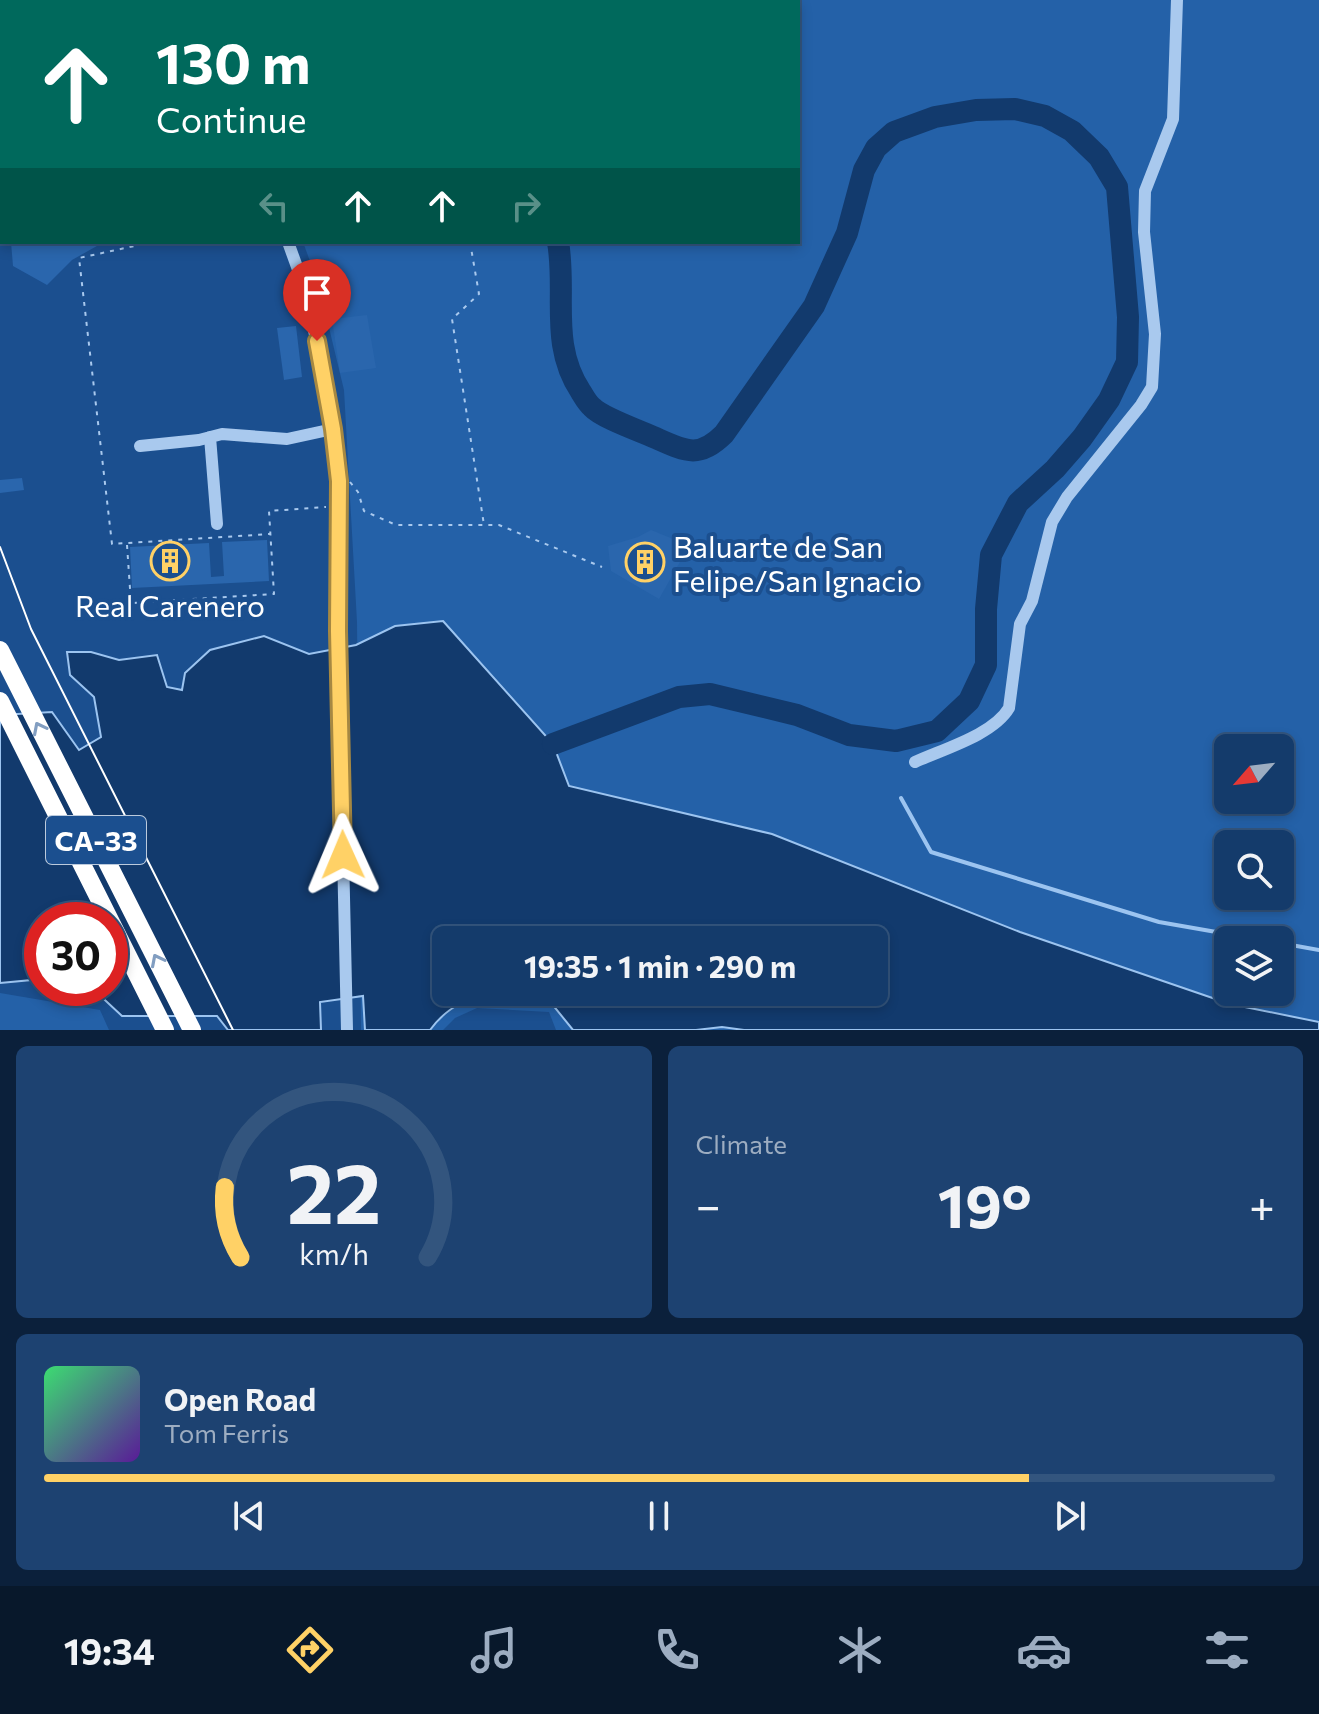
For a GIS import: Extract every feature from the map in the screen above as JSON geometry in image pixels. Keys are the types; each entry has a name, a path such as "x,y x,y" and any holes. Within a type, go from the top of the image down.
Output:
{"highway":[{"name":"CA-33","path":"0,650 192,1030"},
{"name":"CA-33","path":"0,701 165,1030"}],"street":[{"path":"915,762 990,728 1004,716 1009,708 1020,624 1032,601 1052,522 1067,497 1152,387 1155,334 1144,232 1145,191 1173,119 1177,0"},
{"path":"289,244 312,318 333,429 339,481 338,631 347,1030"},
{"path":"140,446 222,434 287,439 333,429"},
{"path":"210,437 217,524"}],"path":[{"path":"144,244 79,258 112,544 270,534"},
{"path":"470,244 479,294 452,319 484,525"},
{"path":"339,481 353,484 364,511 388,523 499,525 602,567"},
{"path":"127,544 131,603 274,594 269,511 339,507"}],"shaded area":[{"path":"800,0 1319,0 1319,1030 556,1030 549,1012 477,1008 455,1018 443,1030 361,1030 357,622 344,390 319,286 304,244 800,244"},
{"path":"443,621 553,744 569,786 772,834 1020,932 1214,999 1214,1006 1240,1006 1319,1022 1319,1030 744,1030 722,1027 696,1030 573,1030 554,1006 888,1006 888,926 432,926 432,1006 455,1006 430,1030 365,1030 363,996 320,1002 321,1030 228,1030 217,1016 122,1016 111,1006 128,1006 128,902 24,902 24,981 0,983 0,715 52,712 79,750 101,737 94,697 70,675 67,652 91,652 119,660 157,655 167,687 182,690 185,673 210,650 264,636 309,654 356,645 395,626"},
{"path":"0,993 24,997 24,1006 76,1006 100,1010 109,1030 0,1030"}],"building":[{"path":"11,244 100,244 72,260 47,285 13,266"},
{"path":"367,315 376,368 340,373 332,319"},
{"path":"296,326 302,377 284,380 277,328"},
{"path":"22,478 24,490 0,493 0,480"},
{"name":"Baluarte de San Felipe/San Ignacio","path":"651,530 683,543 685,553 659,599 611,571 608,546"},
{"name":"Real Carenero","path":"267,540 269,581 132,588 130,547 209,543 211,577 224,576 222,542"}],"waterway":[{"path":"553,744 679,697 710,694 797,715 849,735 896,741 937,731 969,701 986,665 986,609 991,555 1018,503 1055,469 1109,400 1127,362 1128,317 1117,187 1099,157 1072,131 1045,116 1015,109 976,110 935,117 894,132 876,148 864,170 847,233 814,306 724,434 700,450 677,447 604,416 586,400 565,356 558,244"},
{"path":"901,798 931,852 1159,922 1214,932"},
{"path":"1294,946 1319,950"}],"tram line":[{"path":"0,547 31,629 233,1030"}],"place":[{"name":"Real Carenero","path":"170,561"},
{"name":"Baluarte de San Felipe/San Ignacio","path":"645,562"}],"route":[{"path":"317,341 339,481 338,631 343,855"}]}
